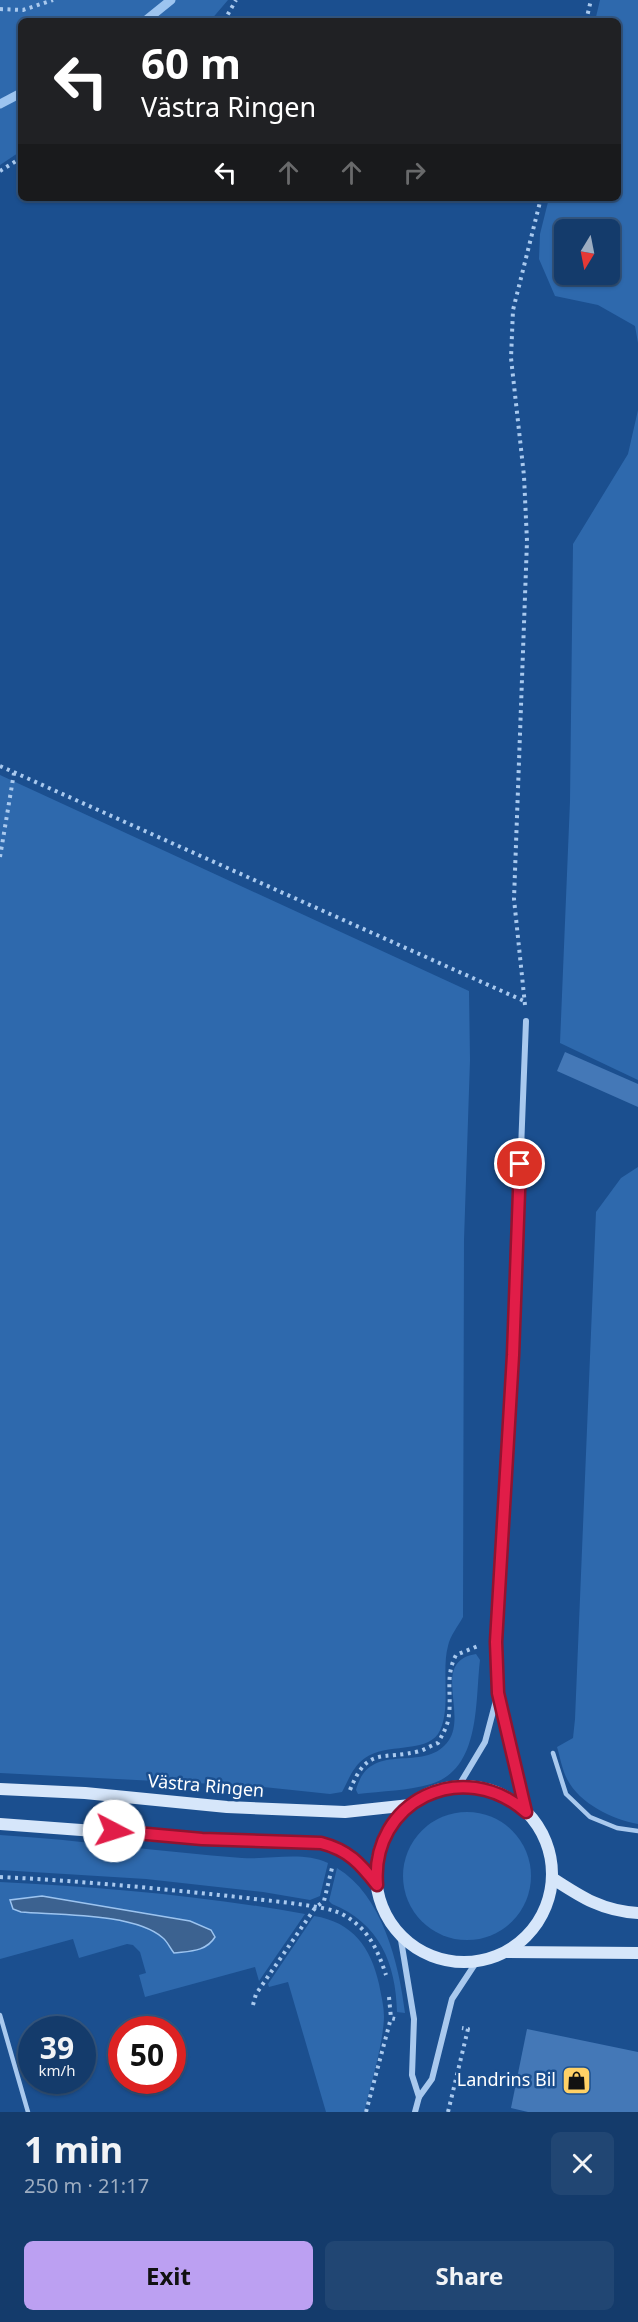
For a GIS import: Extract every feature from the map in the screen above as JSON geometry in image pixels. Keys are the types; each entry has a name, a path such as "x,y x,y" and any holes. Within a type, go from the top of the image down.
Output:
{"main road":[{"name":"Västra Ringen","path":"458,1787 495,1792 517,1804 534,1821 546,1842 552,1866 550,1893 539,1921 518,1944 506,1952 477,1961 463,1962 435,1957 410,1944 400,1934 384,1912 377,1885 376,1863 382,1841 394,1821 410,1805 433,1792 458,1787"},
{"name":"Västra Ringen","path":"0,1789 85,1793 227,1807 345,1812 410,1805"},
{"name":"Västra Ringen","path":"0,1824 202,1839 321,1843 350,1854 377,1885"},
{"path":"552,1878 583,1899 617,1912 638,1913"},
{"path":"506,1952 638,1953"}],"street":[{"path":"526,1021 513,1355 496,1642 498,1693 526,1812"},
{"path":"458,1787 485,1742 498,1693"},
{"path":"400,1934 414,2019 412,2074 419,2097"},
{"path":"415,2112 419,2097 432,2079 452,1999 477,1961"}],"lane":[{"path":"553,1753 566,1794 590,1817 617,1828 638,1831"},
{"path":"0,2015 28,2112"}],"path":[{"path":"0,9 23,10 53,0"},
{"path":"226,18 236,0"},
{"path":"587,18 591,0"},
{"path":"0,171 18,160"},
{"path":"526,1021 514,899 527,541 524,476 511,358 513,310 540,201"},
{"path":"0,766 524,1001"},
{"path":"0,857 14,773"},
{"path":"350,1791 360,1769 369,1760 382,1755 420,1751 438,1743 448,1719 448,1679 456,1655 467,1649 496,1642"},
{"path":"0,1877 139,1886 339,1912 358,1924 377,1949 387,1984"},
{"path":"253,2005 256,1994 315,1908"},
{"path":"366,2112 391,2018 388,1992"},
{"path":"391,2018 414,2019"},
{"path":"444,2024 468,2029 448,2112"}],"shaded area":[{"path":"0,0 228,0 213,18 18,18 18,153 0,165"},
{"path":"600,0 638,0 638,343 635,326 598,305 555,296 539,259 540,234 548,201 621,201 621,18 596,18"},
{"path":"638,410 638,1080 560,1043 570,801 573,544 628,454"},
{"path":"0,775 469,991 470,1060 464,1240 463,1617 448,1646 444,1714 438,1734 424,1744 374,1753 365,1758 354,1769 342,1792 330,1794 253,1786 0,1773"},
{"path":"638,1167 638,1824 608,1814 580,1796 567,1779 557,1747 573,1738 575,1719 596,1212 621,1178"},
{"path":"476,1654 480,1660 475,1714 467,1749 459,1764 447,1776 431,1784 358,1794 356,1790 363,1774 373,1765 385,1760 426,1756 439,1750 449,1740 453,1729 452,1677 455,1667 463,1659"},
{"path":"467,1812 491,1817 512,1831 526,1852 531,1876 526,1900 512,1921 491,1935 467,1940 443,1935 422,1921 408,1900 403,1876 408,1852 422,1831 443,1817"},
{"path":"0,1835 242,1858 308,1857 328,1863 320,1896 310,1900 263,1892 146,1879 0,1870"},
{"path":"337,1868 353,1880 366,1895 386,1932 398,1973 405,2013 397,2012 393,1977 382,1947 362,1922 329,1901"},
{"path":"0,1882 153,1893 305,1914 259,1981 255,1967 145,1997 139,1975 146,1973 140,1952 133,1945 127,1944 79,1958 73,1939 0,1959"},
{"path":"42,1896 190,1921 211,1930 215,1937 202,1948 174,1953 163,1938 134,1924 95,1917 21,1912 13,1909 10,1900"},
{"path":"314,1916 328,1919 350,1931 365,1948 376,1971 384,2017 376,2064 364,2112 326,2112 288,1982 269,1987 268,1984"}],"building":[{"path":"565,1052 638,1084 638,1107 557,1071"},
{"name":"Landrins Bil","path":"527,2029 638,2052 638,2112 528,2112 511,2108"}],"waterway":[{"path":"149,18 171,0"},
{"path":"0,104 18,95"}],"place":[{"name":"Landrins Bil","path":"577,2080"}],"route":[{"path":"114,1831 202,1839 321,1843 350,1854 377,1885 376,1863 382,1841 388,1830 401,1812 433,1792 458,1787 483,1789 506,1797 526,1812 498,1693 496,1642 513,1355 520,1164"}]}
